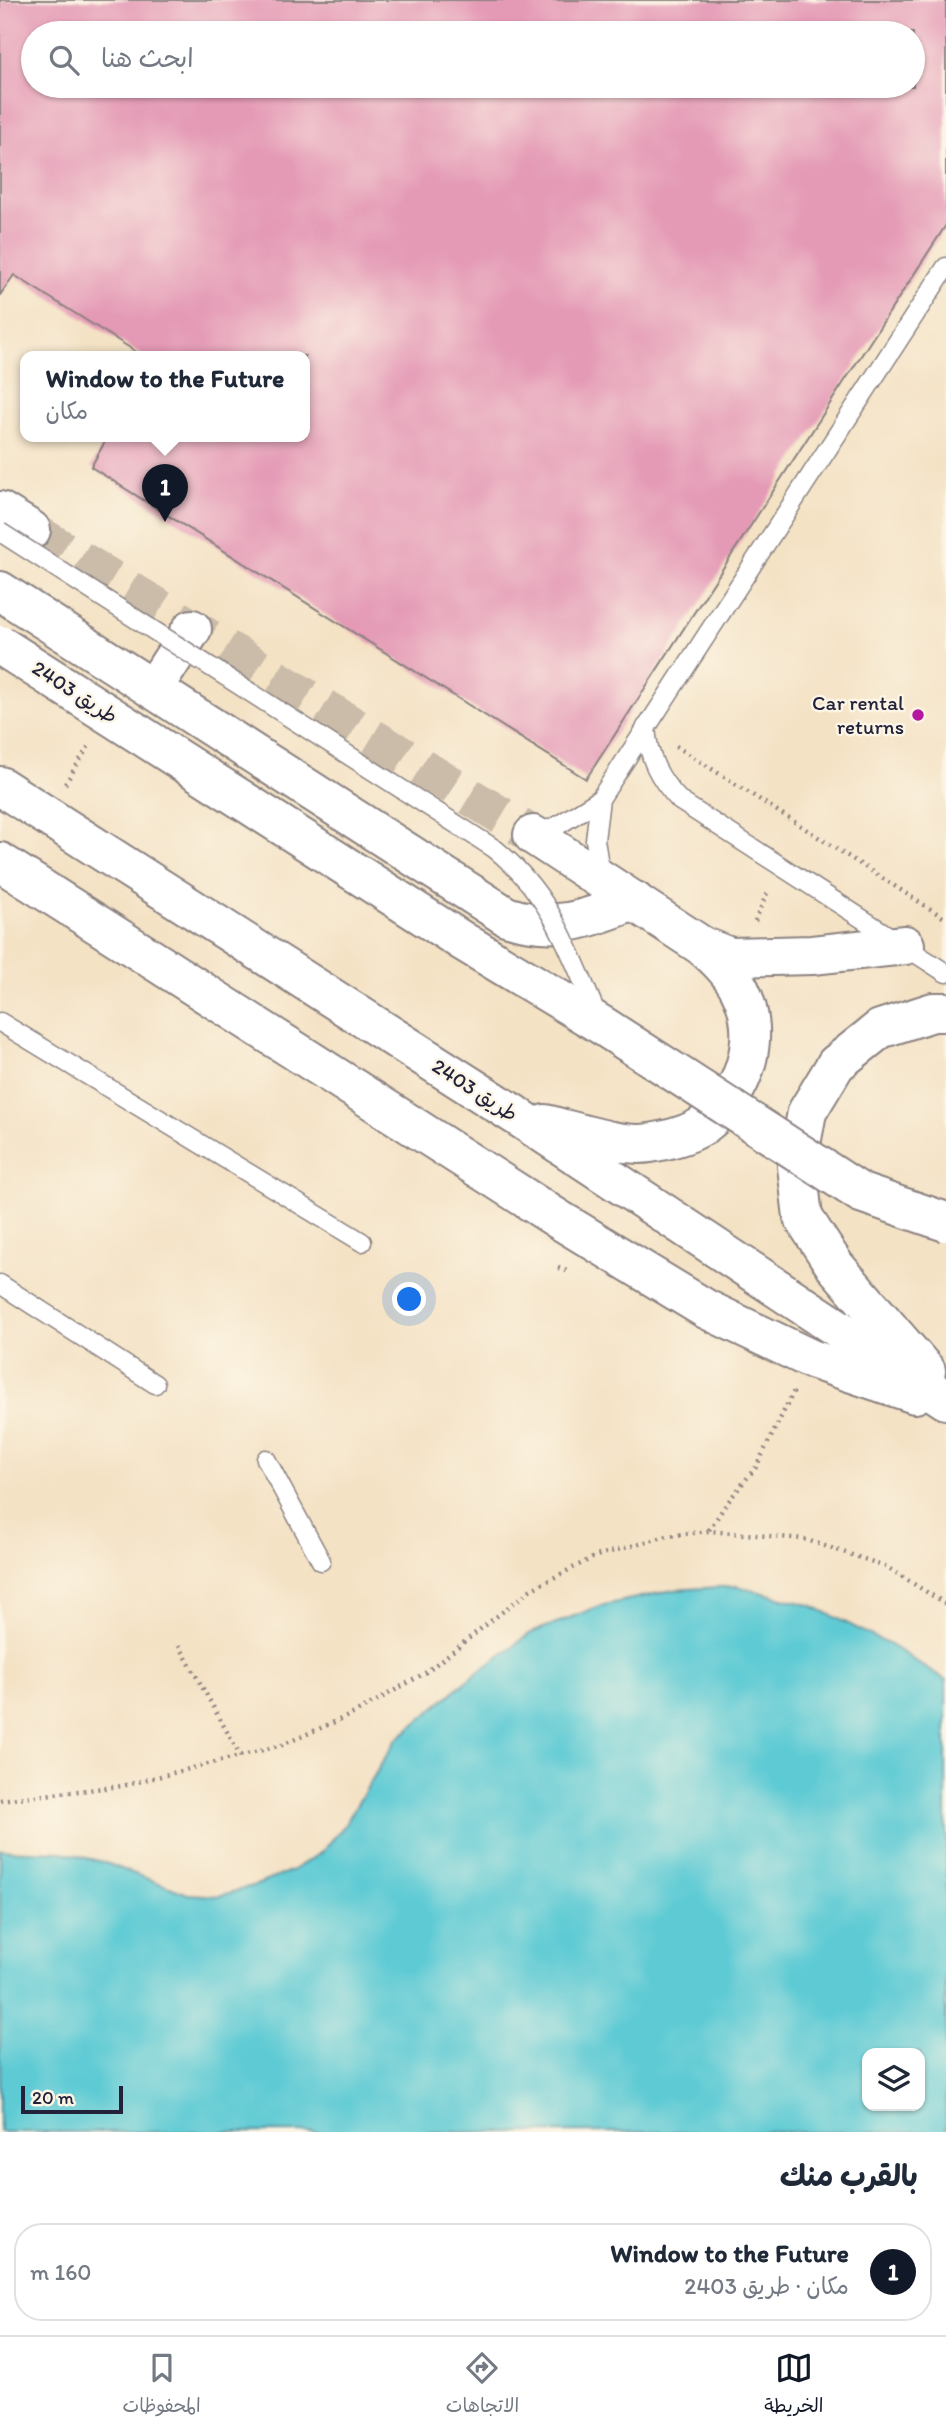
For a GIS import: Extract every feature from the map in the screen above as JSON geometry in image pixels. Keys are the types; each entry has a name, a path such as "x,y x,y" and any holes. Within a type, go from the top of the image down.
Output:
{"main road":[{"path":"0,591 506,916 544,925 567,923 635,901"},
{"path":"153,689 192,629"},
{"name":"طريق 2403","path":"0,645 464,942 603,1026 861,1193 946,1222"},
{"name":"طريق 2403","path":"0,786 520,1118 946,1402"},
{"path":"520,1118 617,1141 647,1144 684,1135 704,1125 726,1105 742,1079 750,1050 749,1020 741,992 724,966 702,946 533,835"},
{"path":"0,862 603,1247 706,1309 811,1359 946,1402"},
{"path":"702,946 730,957 812,955 905,945"},
{"path":"946,1012 933,1012 880,1029 836,1064 807,1112 797,1166 803,1216 835,1266 946,1394"}],"lane":[{"path":"601,880 595,840 600,799 946,267"},
{"path":"10,524 495,849 517,867 547,905 603,1026"},
{"path":"646,727 647,747 654,766 665,785 680,801 946,973"},
{"path":"533,835 557,825 600,799"},
{"path":"0,1022 362,1242"},
{"path":"0,1284 155,1384"},
{"path":"266,1459 321,1561"}],"path":[{"path":"646,727 946,919"},
{"path":"709,1531 727,1503 757,1467 811,1359"},
{"path":"0,1800 122,1786 282,1745 355,1713 425,1673 530,1590 596,1556 667,1536 709,1531 804,1539 885,1566 946,1604"},
{"path":"179,1645 241,1757"}],"water":[{"path":"737,1586 813,1606 890,1645 946,1680 946,2132 0,2132 0,1850 62,1852 103,1862 188,1894 219,1896 259,1884 293,1870 322,1852 344,1826 396,1740 470,1678 531,1633 600,1606 673,1590"}],"building":[{"path":"0,0 946,0 946,225 586,779 91,467 105,442 310,442 310,351 135,351 14,275 0,295"}],"tunnel":[{"path":"31,530 533,835"}],"place":[{"name":"Window to the Future","path":"165,522"},
{"name":"Car rental returns","path":"918,715"}]}
